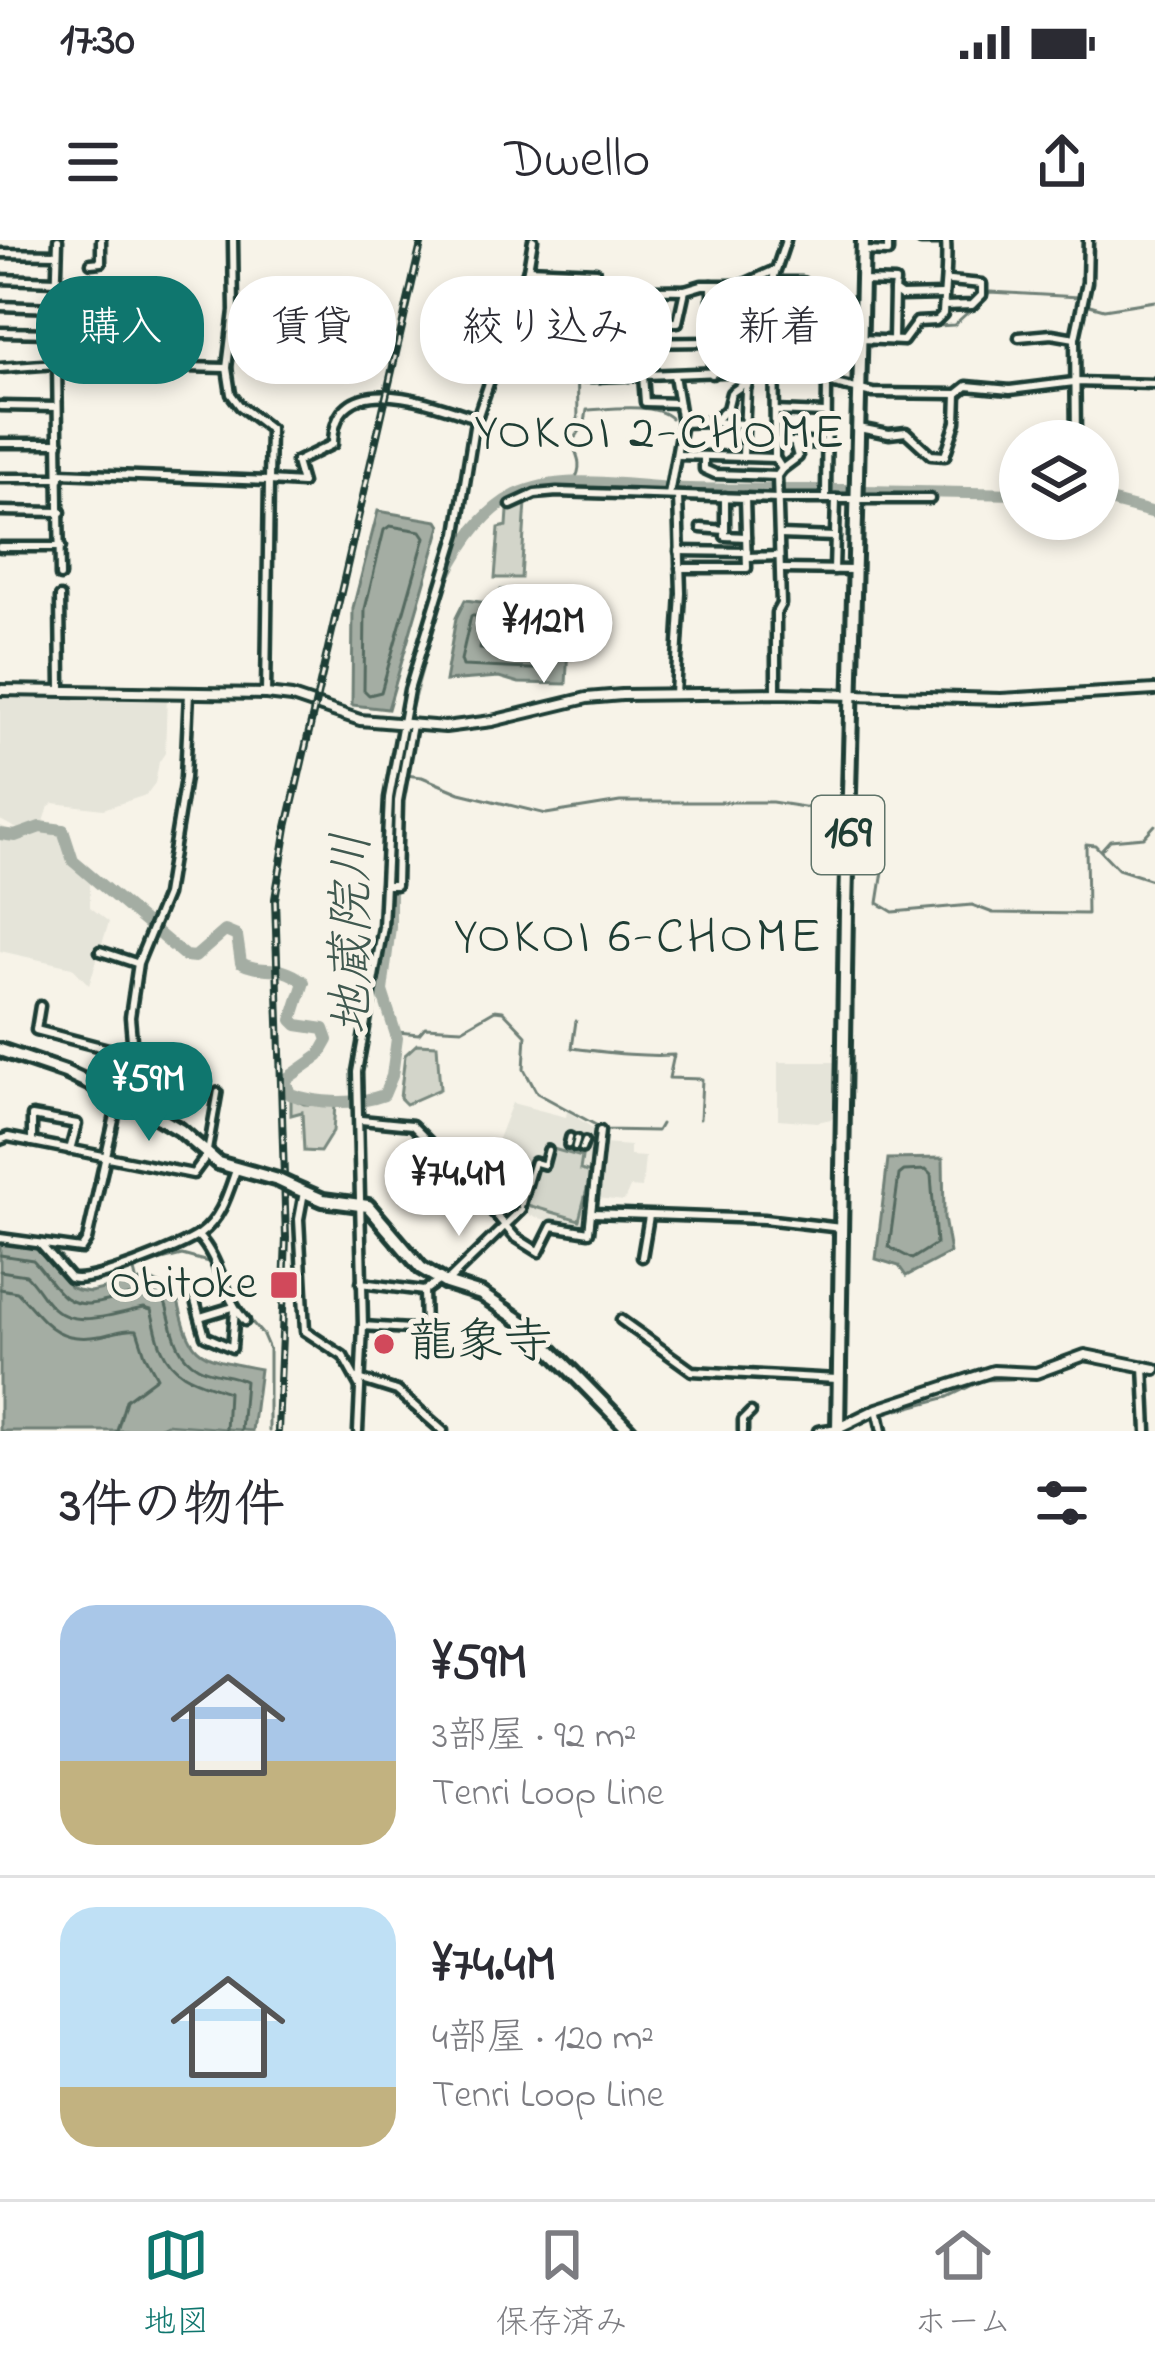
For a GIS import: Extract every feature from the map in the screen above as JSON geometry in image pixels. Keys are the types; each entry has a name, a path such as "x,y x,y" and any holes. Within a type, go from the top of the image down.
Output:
{"main road":[{"name":"169","path":"862,276 863,245"},
{"name":"169","path":"838,1429 860,384"},
{"path":"0,1050 119,1097 180,1130 207,1155 236,1169 332,1202 374,1210 421,1268 481,1294 524,1323 631,1430"}],"street":[{"path":"56,276 58,240"},
{"path":"91,263 101,262 101,240"},
{"path":"233,240 234,311 227,368 231,394 270,429 266,694"},
{"path":"525,276 533,240"},
{"path":"775,276 786,240"},
{"path":"863,245 888,252 888,240"},
{"path":"864,339 903,340 917,322 935,321 943,314 948,281 946,240 921,240"},
{"path":"1075,420 1075,338 1088,282 1088,240"},
{"path":"0,253 57,254"},
{"path":"528,269 596,272"},
{"path":"760,276 776,269"},
{"path":"0,280 36,281"},
{"path":"864,281 895,282 893,339"},
{"path":"944,306 963,308 982,295 982,284 948,281"},
{"path":"672,290 696,288"},
{"path":"672,322 678,322 685,290"},
{"path":"894,291 901,296 943,295"},
{"path":"0,306 36,307"},
{"path":"0,332 36,333"},
{"path":"1019,337 1075,338"},
{"path":"0,368 36,365"},
{"path":"204,367 227,368"},
{"path":"675,694 680,551 672,491 682,423 674,375 696,374"},
{"path":"841,384 873,393 957,394 967,386 1010,390 1074,382 1155,384"},
{"path":"57,384 60,576"},
{"path":"389,885 387,814 400,723 457,533 476,418 487,384"},
{"path":"644,384 645,402 677,403"},
{"path":"712,422 727,409 731,393 741,384"},
{"path":"743,455 748,384"},
{"path":"775,384 781,556 776,693"},
{"path":"826,384 826,493"},
{"path":"0,478 302,483 296,462 332,444 336,418 368,394 435,405 476,418"},
{"path":"859,428 906,432 931,455 945,456 956,422 957,394"},
{"path":"0,406 58,407"},
{"path":"775,411 826,413"},
{"path":"682,423 744,424"},
{"path":"775,441 826,444"},
{"path":"704,455 704,469 715,474 780,472 798,458 794,442"},
{"path":"0,443 59,443"},
{"path":"680,455 775,458"},
{"path":"511,505 535,494 557,492 672,491 745,498 826,493 836,499 930,499"},
{"path":"725,497 725,536 746,537"},
{"path":"680,568 747,568 745,498"},
{"path":"834,570 836,499"},
{"path":"0,512 61,512"},
{"path":"701,528 725,530"},
{"path":"780,535 835,537"},
{"path":"0,547 61,548"},
{"path":"680,551 781,556"},
{"path":"781,569 856,570"},
{"path":"60,597 61,687"},
{"path":"0,690 266,694 292,697 360,720 460,726 586,698 776,693 1067,698 1155,690"},
{"path":"0,1238 81,1249 87,1240 128,1061 138,963 166,896 185,778 189,693"},
{"path":"358,1431 363,1326 357,1072 412,725"},
{"path":"100,951 138,963"},
{"path":"40,1006 35,1030 112,1050 128,1061"},
{"path":"0,1140 8,1137 194,1174 207,1155 218,1092"},
{"path":"32,1142 32,1116 77,1124 70,1150"},
{"path":"361,1120 412,1125 505,1227 539,1252 552,1226 589,1232 600,1131"},
{"path":"361,1283 424,1291 443,1281 521,1208 533,1162 544,1165 548,1150"},
{"path":"40,1244 70,1279 98,1278 198,1236 223,1209 236,1169"},
{"path":"299,1190 305,1331 343,1356 359,1383 405,1396 442,1431"},
{"path":"592,1213 764,1219 841,1228"},
{"path":"642,1257 649,1216"},
{"path":"198,1236 211,1249 234,1309 245,1321"},
{"path":"363,1326 425,1330 424,1291"},
{"path":"194,1298 205,1336 232,1348 234,1309"},
{"path":"200,1317 234,1309"},
{"path":"621,1320 692,1371 837,1379"},
{"path":"818,1431 838,1429 877,1408 993,1371 1036,1373 1079,1356 1150,1368 1147,1431"},
{"path":"877,1408 882,1431"},
{"path":"742,1431 743,1420 751,1412"}],"shaded area":[{"path":"526,502 521,578 495,578 499,528 507,526 508,511"},
{"path":"0,695 167,697 165,753 155,783 146,795 103,809 54,803 44,822 27,834 0,820"},
{"path":"0,826 30,837 48,827 64,833 71,862 90,881 90,907 109,922 89,985 72,967 0,951"},
{"path":"417,1044 437,1045 440,1089 406,1104 400,1098 405,1055"},
{"path":"778,1062 836,1062 836,1118 817,1122 778,1119"},
{"path":"291,1098 304,1104 335,1105 333,1131 320,1152 304,1151 302,1112 291,1115"},
{"path":"512,1103 566,1117 567,1111 597,1131 584,1231 522,1213 524,1209 484,1174"},
{"path":"603,1144 630,1146 630,1156 645,1157 642,1188 630,1187 624,1201 596,1198"},
{"path":"553,1149 582,1157 580,1170 591,1173 579,1220 524,1204 535,1165 547,1167"}],"water":[{"path":"378,511 438,521 441,526 388,709 352,705 353,608"},
{"path":"501,590 571,590 566,684 519,683 499,677 445,681 456,618 465,600 495,604"},
{"path":"943,1158 950,1253 906,1276 899,1266 876,1259 888,1159"},
{"path":"0,1243 38,1249 77,1290 90,1292 149,1279 176,1292 186,1330 198,1350 221,1361 260,1369 252,1431 166,1424 152,1431 0,1431"}],"waterway":[{"path":"892,343 904,347 920,327 954,325 990,292 1079,297"},
{"path":"1086,304 1104,309 1155,301"},
{"path":"866,348 883,342"},
{"path":"578,384 578,427"},
{"path":"573,483 579,463 572,443 587,410 643,408 671,418"},
{"name":"地蔵院川","path":"445,577 483,519 504,502 536,488 579,482 690,489 847,490"},
{"name":"地蔵院川","path":"863,491 999,494"},
{"name":"地蔵院川","path":"1119,504 1155,513"},
{"name":"地蔵院川","path":"0,834 15,836 40,827 63,830 73,861 185,956 195,957 225,931 237,936 241,963 286,972 304,982 292,1020 324,1029 328,1040 319,1056 285,1080 290,1094 337,1102 384,1095 397,1038 382,991 390,927 390,823 405,715 433,613"},
{"path":"397,774 546,814 620,802 772,802 861,816 882,814 884,865 878,903 893,912 972,905 993,913 1087,914 1086,844 1095,845 1118,869 1155,881"},
{"path":"1101,850 1110,840 1144,837 1155,825"},
{"path":"397,1032 419,1034 425,1027 462,1029 495,1010 503,1011 526,1035 524,1069 537,1093 605,1130 657,1131 661,1124"},
{"path":"576,1021 572,1048 674,1055 669,1078 702,1079 700,1119"},
{"path":"0,1232 43,1241"},
{"path":"137,1283 133,1267 182,1255 212,1263"},
{"path":"60,1256 76,1277"},
{"path":"108,1270 132,1265"},
{"path":"238,1306 269,1349 269,1431"},
{"path":"898,1410 948,1397 983,1380 1038,1378 1077,1362 1155,1374"}],"railway":[{"path":"278,1431 286,1238 275,899 287,827 422,240"}],"place":[{"name":"Obitoke","path":"284,1285"},
{"name":"龍象寺","path":"384,1344"}],"district":[{"name":"YOKOI 2-CHOME","path":"661,434"},
{"name":"YOKOI 6-CHOME","path":"639,938"}]}
